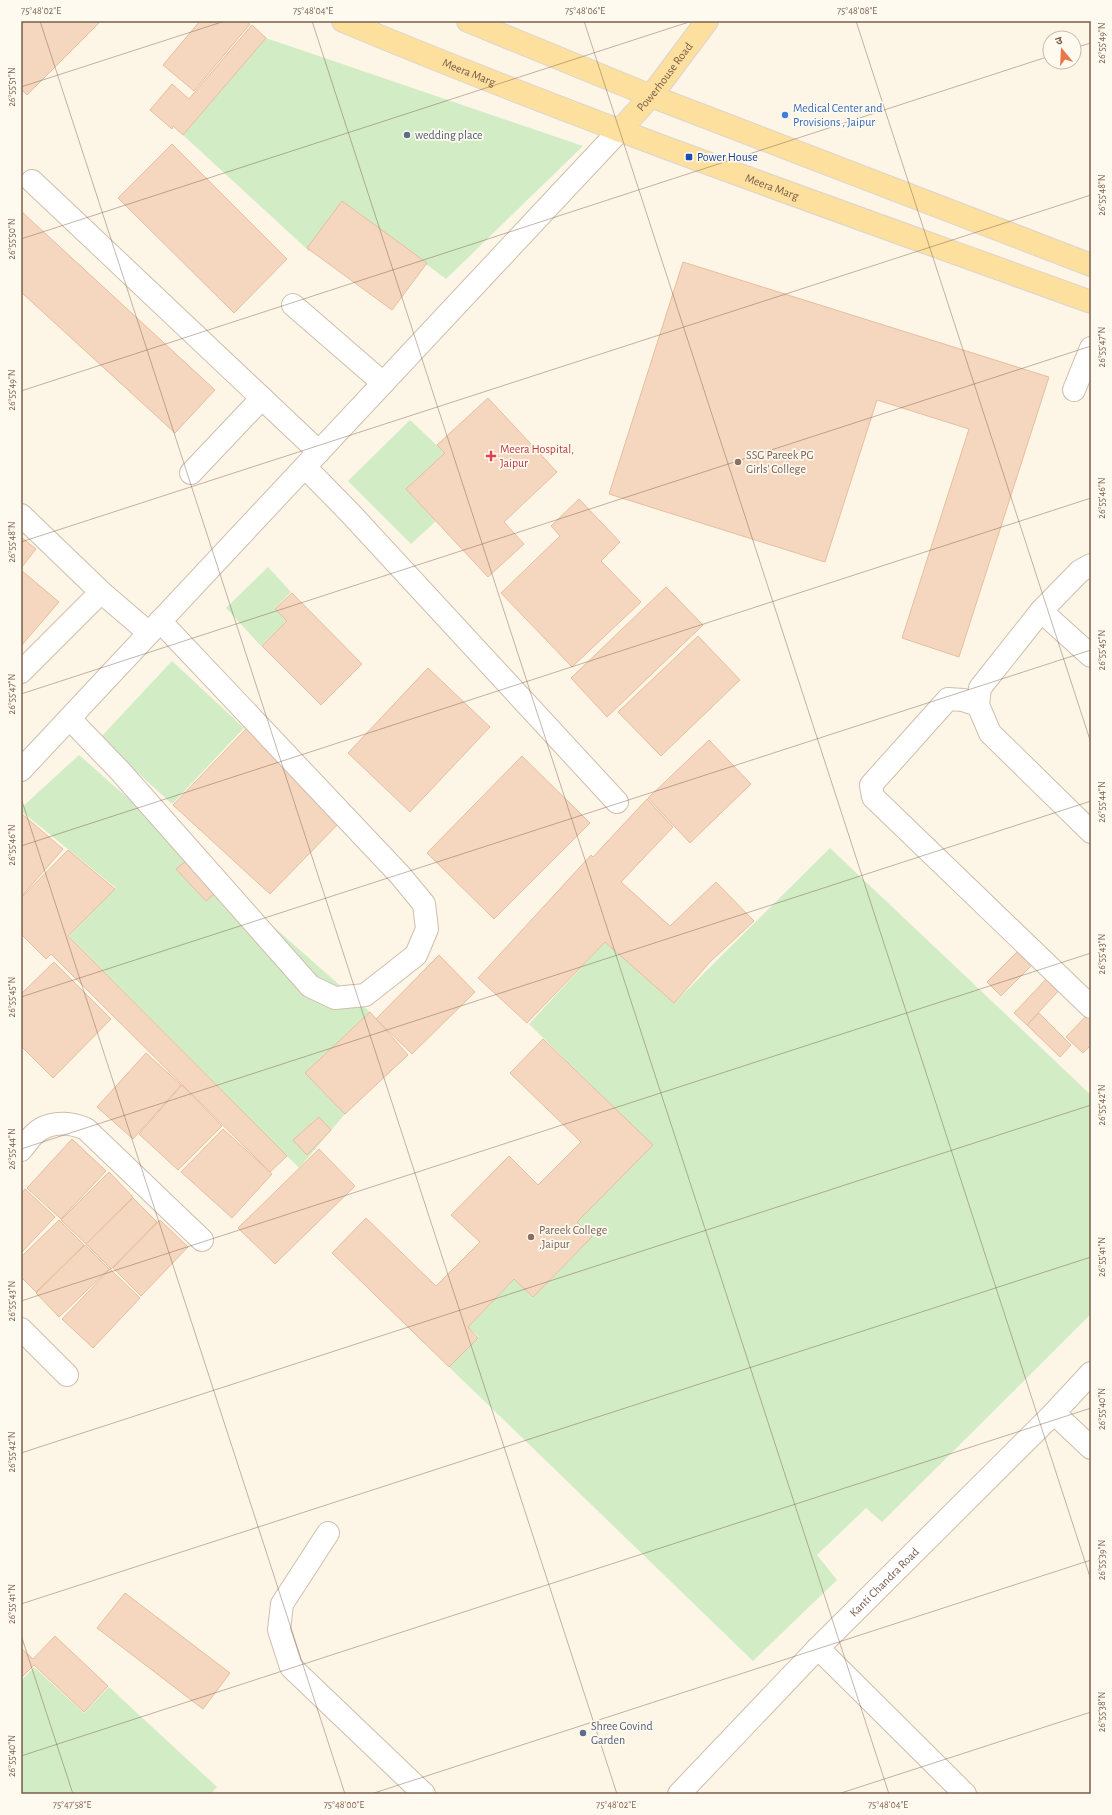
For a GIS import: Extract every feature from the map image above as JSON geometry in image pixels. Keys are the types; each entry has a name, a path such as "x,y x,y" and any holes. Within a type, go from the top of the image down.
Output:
{"main road":[{"name":"Meera Marg","path":"343,21 619,131 1091,302"},
{"path":"468,21 651,96 1091,265"},
{"name":"Powerhouse Road","path":"619,131 651,96 707,21"}],"street":[{"path":"21,770 619,131"},
{"path":"32,182 262,398 312,459 351,514 618,802"},
{"path":"292,305 383,383"},
{"path":"1074,390 1091,348"},
{"path":"191,473 262,398"},
{"path":"21,515 101,592 155,627 400,875 424,904 427,929 416,955 365,995 335,998 310,986 120,771 70,719"},
{"path":"1091,565 1080,571 1042,610 980,688 978,706 990,733 1091,832"},
{"path":"21,672 101,592"},
{"path":"1042,610 1091,656"},
{"path":"978,706 963,700 948,699 871,786 873,797 1091,1007"},
{"path":"21,1150 40,1129 55,1124 75,1124 86,1129 202,1240"},
{"path":"21,1329 67,1375"},
{"name":"Kanti Chandra Road","path":"679,1794 818,1648 1054,1413 1091,1373"},
{"path":"1054,1413 1091,1448"},
{"path":"328,1533 282,1604 279,1630 291,1666 424,1794"},
{"path":"818,1648 965,1794"}],"green space":[{"path":"266,38 583,146 446,279 344,203 309,251 183,135"},
{"path":"410,420 445,453 406,489 436,521 411,544 348,481"},
{"path":"268,567 291,592 275,608 287,621 261,646 226,608"},
{"path":"172,661 244,728 172,804 100,738"},
{"path":"79,755 370,1012 305,1073 345,1114 299,1168 69,936 116,888 21,811 21,808"},
{"path":"830,848 1091,1095 1091,1314 882,1522 866,1508 817,1555 837,1580 753,1661 449,1367 479,1337 468,1327 514,1279 533,1297 592,1237 577,1222 652,1145 529,1024 605,942 674,1003"},
{"path":"34,1667 84,1713 109,1687 217,1787 211,1794 21,1794 21,1681"}],"building":[{"path":"25,21 101,21 27,95 21,89 21,25"},
{"path":"200,21 246,21 250,24 194,91 163,65"},
{"path":"252,25 266,38 183,135 173,126 172,129 150,110 172,84 189,99"},
{"path":"172,144 287,259 234,313 118,198"},
{"path":"342,201 427,263 392,310 307,248"},
{"path":"21,211 215,390 175,433 21,292"},
{"name":"SSG Pareek PG Girls' College","path":"683,262 1049,377 959,657 902,638 969,429 877,400 825,562 609,494"},
{"path":"488,398 557,472 504,522 524,544 488,577 406,489 445,453 437,445"},
{"path":"579,499 620,542 601,561 641,602 572,667 501,593 560,536 551,526"},
{"path":"21,537 36,549 21,568"},
{"path":"21,570 59,602 21,646"},
{"path":"666,587 703,625 607,717 571,678"},
{"path":"292,593 362,664 321,705 262,646 287,621 275,609"},
{"path":"698,636 740,680 661,756 618,712"},
{"path":"428,668 490,727 410,812 348,753"},
{"path":"246,729 340,822 270,894 173,805"},
{"path":"709,740 751,784 690,843 648,798"},
{"path":"522,756 590,823 494,919 427,853"},
{"path":"647,799 673,827 621,882 670,926 716,882 754,921 710,962 674,1003 605,942 527,1023 478,978 591,855 593,857"},
{"path":"21,813 63,849 21,897"},
{"path":"68,850 115,889 68,936 287,1156 270,1172 51,954 46,959 21,934 21,898"},
{"path":"193,855 222,887 206,901 176,869"},
{"path":"1021,948 1035,962 1001,996 987,982"},
{"path":"439,955 475,992 412,1054 376,1019"},
{"path":"54,962 111,1019 53,1078 21,1046 21,994"},
{"path":"1049,976 1062,987 1027,1025 1014,1013"},
{"path":"370,1012 408,1055 345,1114 305,1073"},
{"path":"1039,1013 1071,1045 1060,1057 1027,1025"},
{"path":"1088,1014 1091,1016 1091,1045 1083,1053 1066,1037"},
{"path":"543,1039 653,1145 577,1222 592,1237 533,1297 514,1279 468,1327 478,1338 449,1367 332,1253 366,1218 436,1286 480,1242 451,1215 509,1156 538,1185 581,1142 510,1073"},
{"path":"146,1053 181,1085 133,1139 97,1107"},
{"path":"182,1085 222,1126 178,1170 139,1134"},
{"path":"319,1117 331,1130 307,1155 293,1140"},
{"path":"223,1129 272,1174 232,1218 181,1172"},
{"path":"72,1139 106,1171 61,1219 27,1188"},
{"path":"319,1149 355,1186 275,1264 238,1228"},
{"path":"109,1172 133,1197 86,1244 61,1220"},
{"path":"25,1189 55,1217 21,1253 21,1194"},
{"path":"133,1198 157,1222 111,1269 86,1244"},
{"path":"59,1220 84,1245 36,1292 21,1277 21,1257"},
{"path":"160,1220 188,1247 141,1296 113,1268"},
{"path":"85,1245 109,1269 59,1317 36,1293"},
{"path":"110,1269 140,1298 93,1348 62,1319"},
{"path":"125,1593 230,1673 203,1709 97,1628"},
{"path":"55,1636 108,1686 84,1712 34,1665 21,1678 21,1648 33,1659"}],"place":[{"name":"Medical Center and Provisions , Jaipur","path":"785,115"},
{"name":"wedding place","path":"407,135"},
{"name":"Power House","path":"689,157"},
{"name":"Meera Hospital, Jaipur","path":"491,456"},
{"name":"SSG Pareek PG Girls' College","path":"738,462"},
{"name":"Pareek College ,Jaipur","path":"531,1237"},
{"name":"Shree Govind Garden","path":"583,1733"}]}
